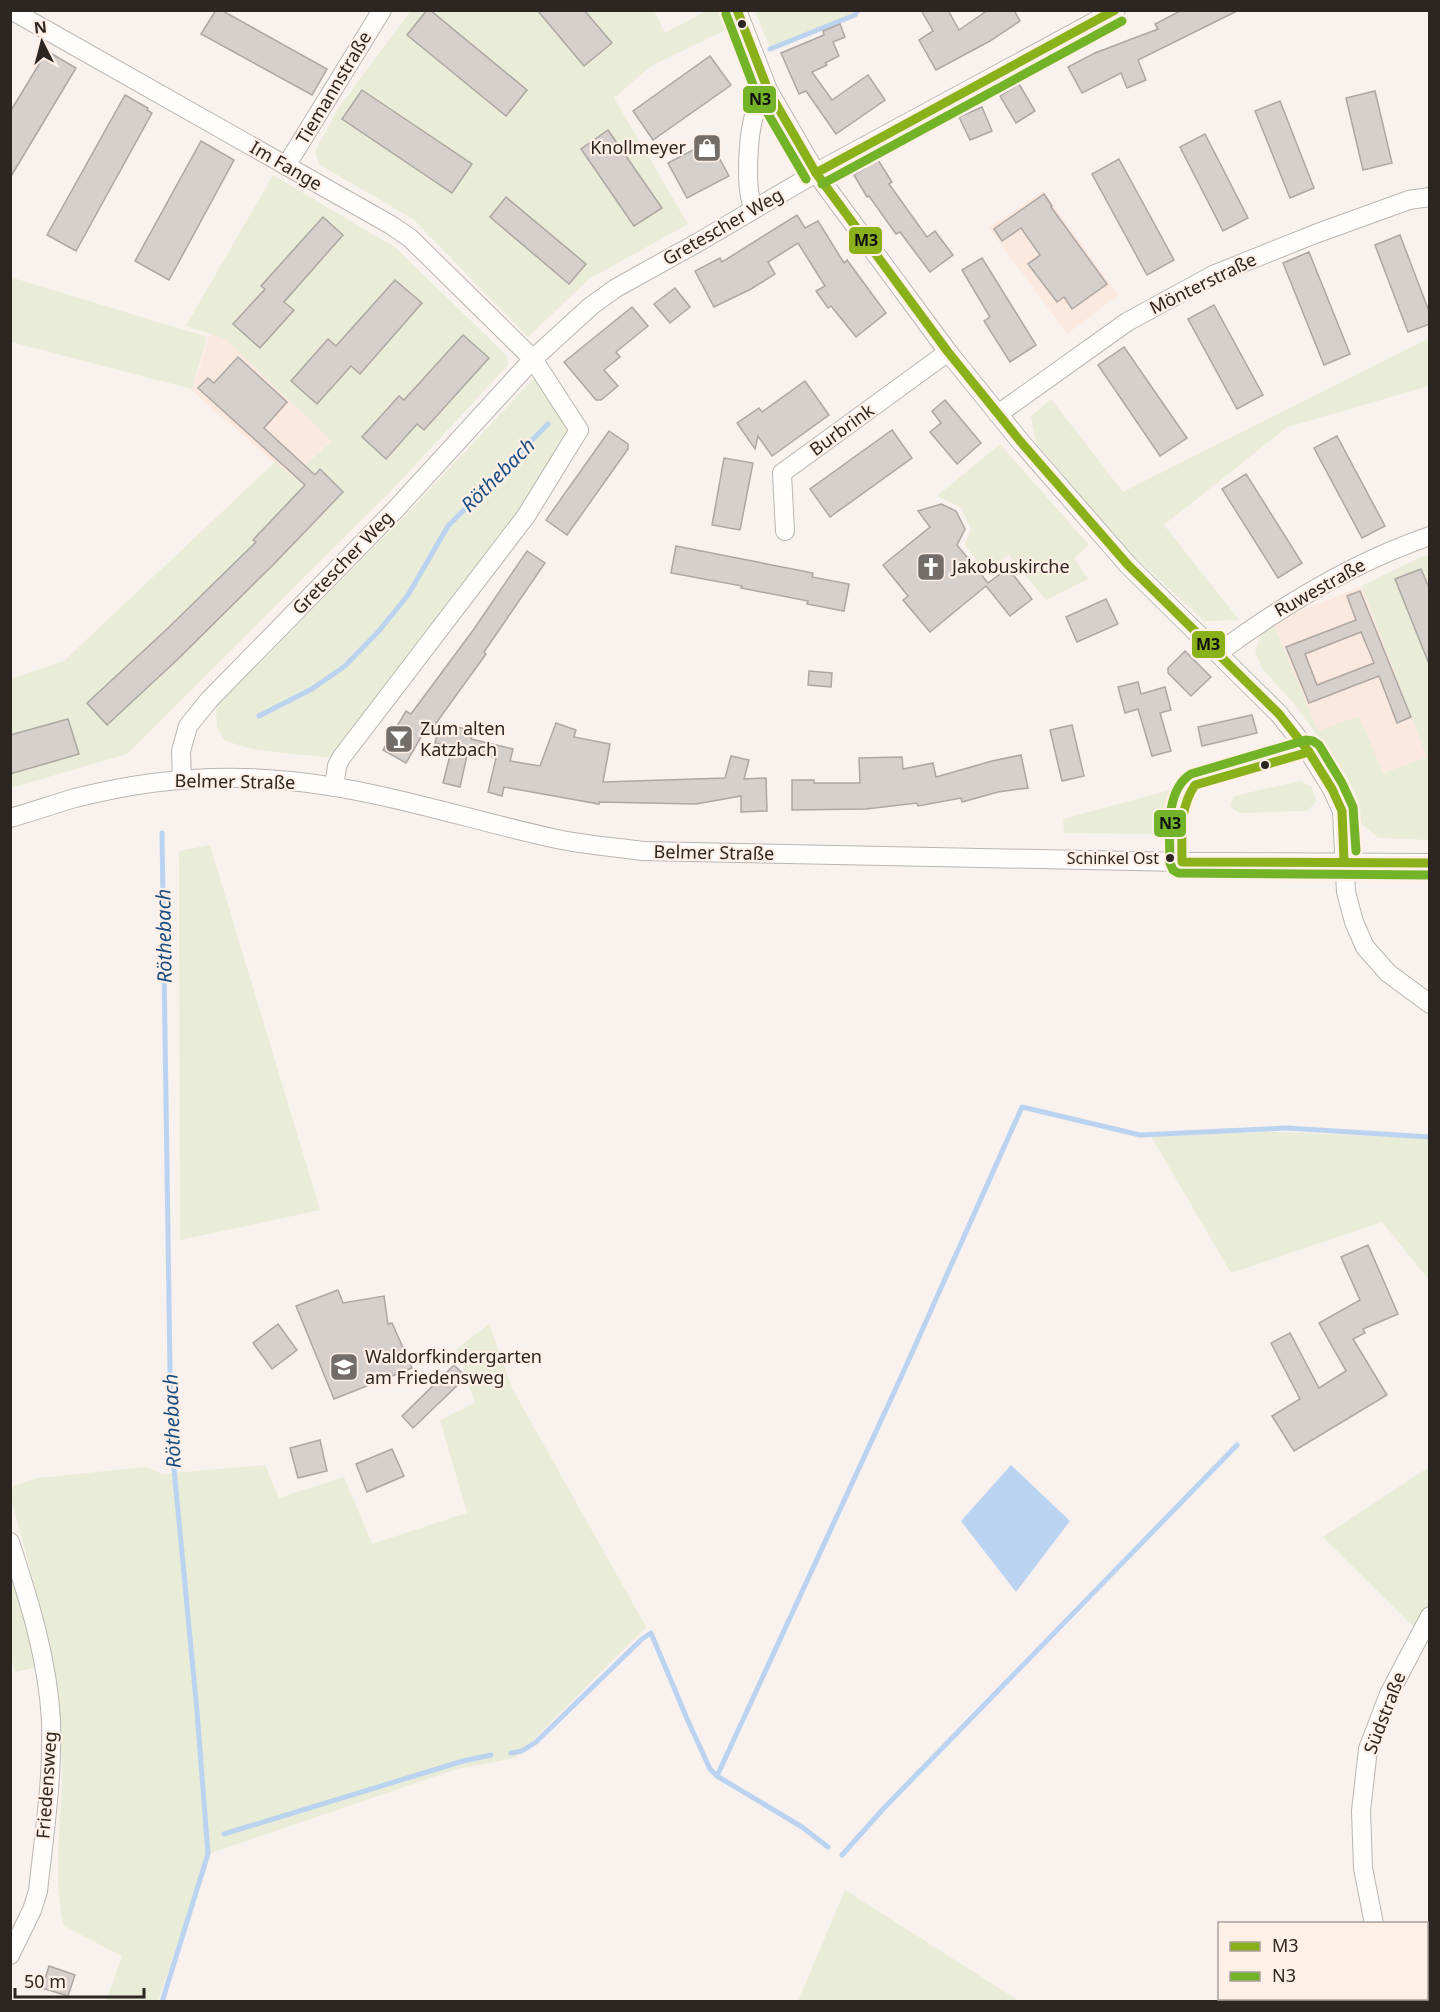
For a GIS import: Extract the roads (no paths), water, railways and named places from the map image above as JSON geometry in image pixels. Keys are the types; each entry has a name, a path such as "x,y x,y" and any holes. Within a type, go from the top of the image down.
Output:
{"street":[{"name":"Tiemannstraße","path":"286,166 382,10"},
{"path":"736,10 768,90 816,173 948,352 998,414 1128,565 1279,714 1309,752 1332,789 1342,811 1346,892 1354,922 1365,947 1388,973 1430,1004"},
{"name":"Gretescher Weg","path":"182,779 181,751 188,726 209,700 394,511 533,359 591,306 616,288 698,243 816,173 1116,10"},
{"name":"Im Fange","path":"12,11 391,225 410,238 533,359"},
{"path":"754,208 750,202 748,184 752,123 760,101 768,90"},
{"name":"Mönterstraße","path":"998,414 1127,322 1215,274 1409,200 1430,197"},
{"name":"Burbrink","path":"785,531 782,473 948,352"},
{"path":"334,787 337,766 341,758 526,516 579,430 533,359"},
{"name":"Ruwestraße","path":"1218,653 1328,580 1430,536"},
{"name":"Belmer Straße","path":"10,818 75,798 182,779 290,781 397,800 560,840 643,851 1182,862 1430,863"},
{"name":"Friedensweg","path":"10,1542 30,1602 47,1681 51,1720 51,1751 38,1892 32,1910 10,1955"},
{"name":"Südstraße","path":"1374,1922 1363,1868 1361,1811 1368,1749 1389,1694 1430,1616"}],"water":[{"path":"1011,1465 1070,1521 1016,1592 961,1521"}],"waterway":[{"name":"Röthebach","path":"770,49 855,15 858,10"},
{"path":"259,716 312,689 345,666 378,632 408,595 448,526 548,424"},
{"name":"Röthebach","path":"162,833 171,1437 208,1854 162,2002"},
{"path":"511,1753 522,1751 536,1742 642,1639 651,1633 710,1769 717,1776 902,1375 1022,1107 1140,1135 1287,1128 1430,1137"},
{"path":"842,1855 884,1808 1237,1445"},
{"path":"224,1834 463,1761 491,1755"},
{"path":"717,1776 802,1827 828,1847"}],"place":[{"name":"Knollmeyer","path":"707,148"},
{"name":"Jakobuskirche","path":"931,567"},
{"name":"Zum alten Katzbach","path":"399,739"},
{"name":"Schinkel Ost","path":"1170,858"},
{"name":"Waldorfkindergarten am Friedensweg","path":"344,1367"}]}
